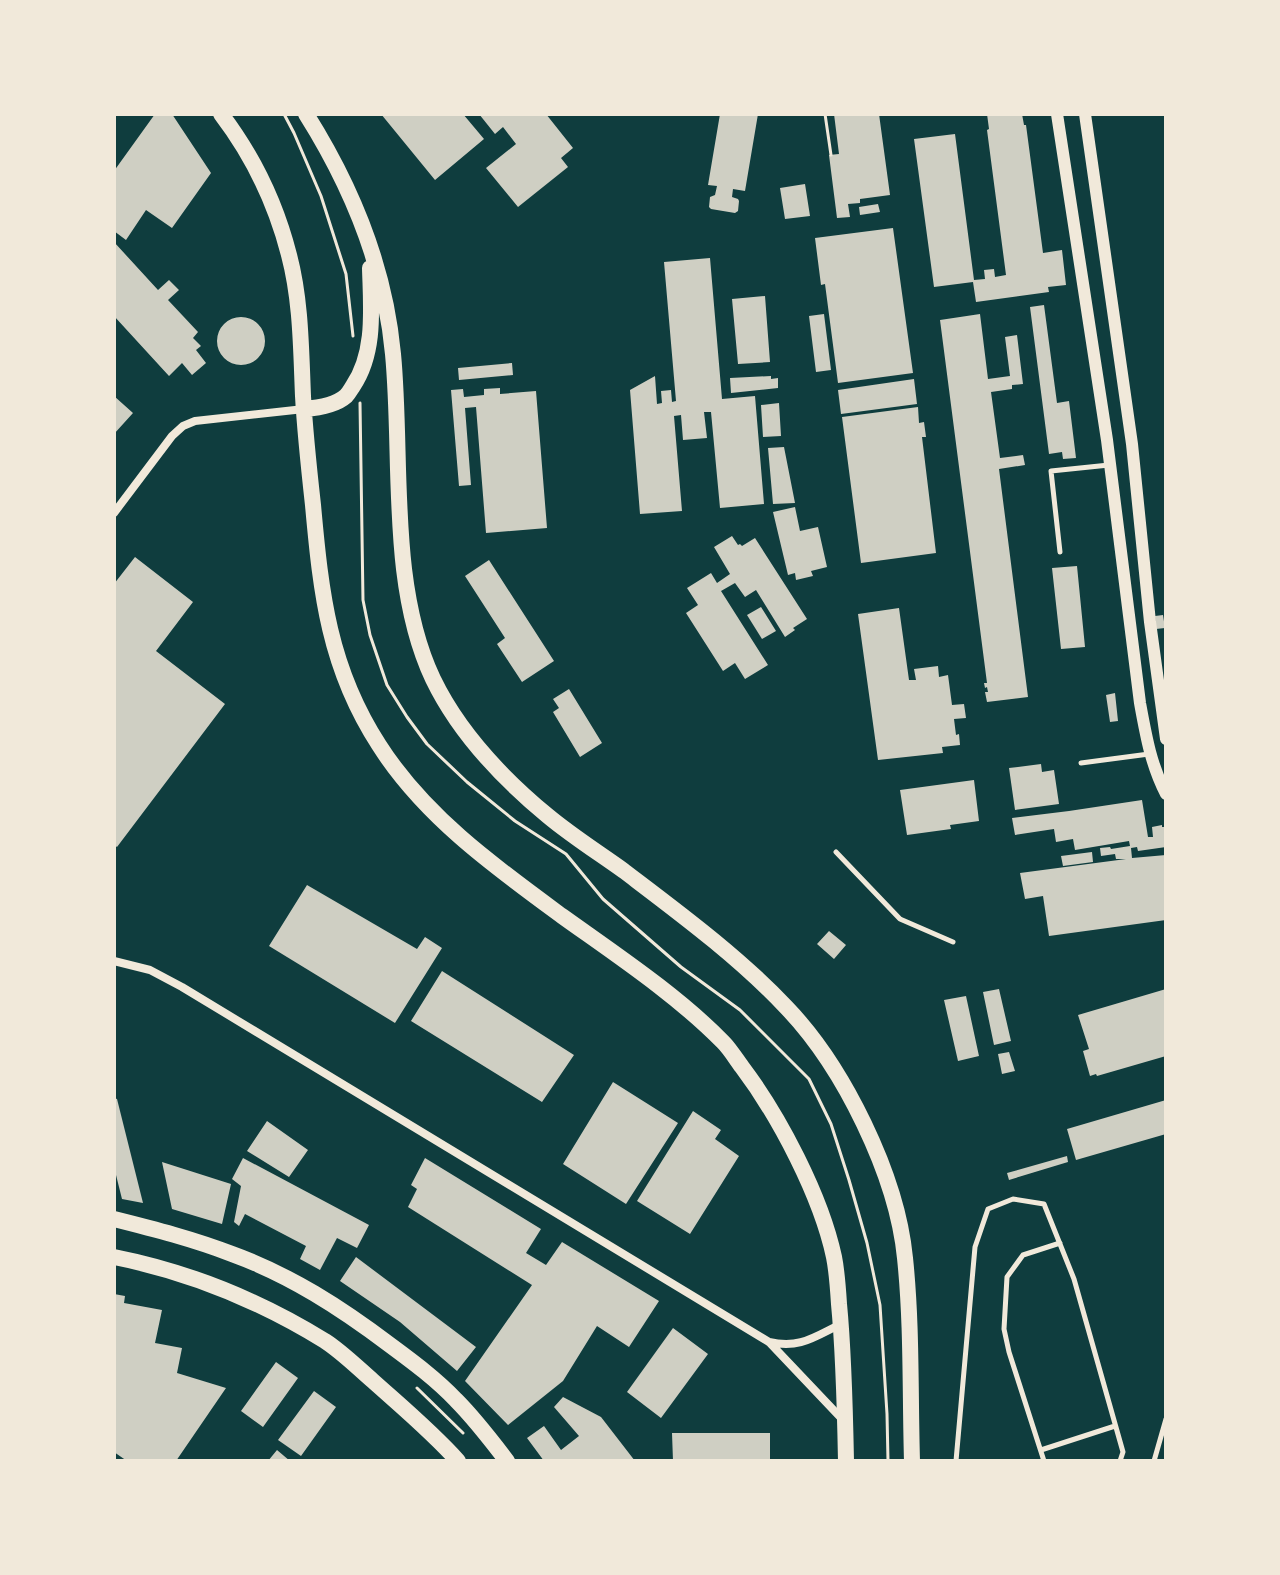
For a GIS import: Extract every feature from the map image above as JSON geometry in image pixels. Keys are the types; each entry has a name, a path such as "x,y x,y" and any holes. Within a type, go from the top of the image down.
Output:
{"highway":[{"path":"221,114 240,139 261,179 278,217 290,258 299,313 319,575 333,647 358,709 379,746 420,799 507,875 667,993 724,1043 775,1115 823,1219 835,1259 841,1324 846,1461"},
{"path":"306,114 344,180 370,243 384,299 393,352 404,563 415,631 435,682 453,714 506,779 549,818 746,967 787,1007 811,1035 851,1099 882,1165 905,1254 912,1461"},
{"path":"304,409 317,408 346,397 368,356 370,243"},
{"path":"114,1219 233,1254 293,1282 344,1311 421,1367 454,1397 507,1461"},
{"path":"114,1257 203,1280 237,1294 328,1343 417,1420 458,1461"}],"street":[{"path":"1057,114 1107,440 1134,658 1150,754 1166,794"},
{"path":"1085,114 1132,444 1150,622 1166,739"},
{"path":"114,513 172,436 183,426 207,419 304,409"},
{"path":"1104,421 1115,423 1127,411"},
{"path":"1107,440 1123,438 1132,444"},
{"path":"114,961 150,970 182,987 769,1342 845,1422"},
{"path":"769,1342 794,1345 841,1324"}],"lane":[{"path":"1060,552 1051,471 1110,465"},
{"path":"1081,763 1150,754"},
{"path":"836,852 900,919 953,942"},
{"path":"956,1461 975,1247 988,1209 1013,1199 1044,1204 1060,1243 1074,1279 1123,1452 1120,1461"},
{"path":"1044,1461 1004,1329 1007,1277 1023,1255 1060,1243"},
{"path":"1154,1461 1166,1419"},
{"path":"1041,1450 1115,1426"}],"path":[{"path":"284,114 321,196 346,274 353,340"},
{"path":"825,114 831,155"},
{"path":"357,380 360,396 363,600 370,635 387,685 427,744 515,821 566,854 603,899 681,967 740,1010 809,1079 831,1124 849,1180 880,1305 888,1461"}],"building":[{"path":"155,114 172,114 211,173 172,228 146,210 126,240 114,231 114,171"},
{"path":"381,114 463,114 484,139 435,180"},
{"path":"479,114 546,114 573,148 561,158 568,167 518,207 486,168 516,144 503,127 495,134"},
{"path":"720,114 758,114 745,191 733,189 732,197 739,201 735,213 709,207 710,197 715,195 717,186 708,185"},
{"path":"834,114 879,114 890,195 848,204 850,217 837,218 829,155 839,154"},
{"path":"987,114 1022,114 1026,125 1043,253 1062,250 1066,285 1048,287 1049,292 976,302 973,282 934,287 914,139 955,134 974,280 985,279 984,270 994,269 995,277 1006,275"},
{"path":"805,184 810,216 785,219 780,188"},
{"path":"878,204 880,212 860,215 859,207"},
{"path":"893,228 913,373 838,383 825,284 821,285 815,238"},
{"path":"114,242 158,290 169,280 179,290 168,300 198,332 193,338 201,346 196,350 206,363 192,375 182,363 169,376 114,316"},
{"path":"710,258 722,399 755,396 764,504 720,508 711,412 704,412 707,438 683,440 681,415 674,416 682,511 640,514 630,390 655,376 657,404 662,403 661,391 671,390 672,402 676,401 664,262"},
{"path":"765,296 770,362 738,364 732,299"},
{"path":"1044,305 1057,403 1069,401 1076,458 1063,459 1062,452 1049,454 1030,307"},
{"path":"824,314 831,370 816,372 809,316"},
{"path":"980,314 988,379 1010,376 1005,337 1017,335 1023,384 991,392 1000,458 1023,455 1025,465 999,469 1028,697 987,702 940,320"},
{"path":"241,317 258,324 265,341 258,358 241,365 224,358 217,341 224,324"},
{"path":"512,363 513,375 459,380 458,368"},
{"path":"771,376 771,379 778,378 778,388 731,393 730,378"},
{"path":"914,379 917,404 841,414 838,390"},
{"path":"500,388 500,394 536,391 547,528 486,533 476,407 465,408 471,485 459,486 451,390 463,389 464,397 484,395 484,389"},
{"path":"114,396 133,413 114,434"},
{"path":"779,403 781,436 763,437 761,405"},
{"path":"918,407 919,423 924,422 926,437 922,437 936,553 861,563 842,417"},
{"path":"784,447 795,503 773,504 768,448"},
{"path":"795,507 800,531 818,527 827,567 811,571 813,576 796,580 795,573 788,575 773,512"},
{"path":"732,536 742,546 755,538 807,619 785,637 756,590 745,597 735,583 721,591 768,665 745,679 735,663 723,671 686,613 698,605 687,588 711,573 717,583 730,574 714,547"},
{"path":"135,557 193,602 156,651 225,704 117,847 114,845 114,584"},
{"path":"489,560 554,661 522,682 497,644 505,638 465,576"},
{"path":"1077,566 1085,647 1061,649 1052,568"},
{"path":"761,607 776,631 762,639 747,615"},
{"path":"899,608 909,680 916,680 914,669 938,666 939,677 948,675 952,705 964,704 966,718 954,719 960,745 942,747 943,753 878,760 858,614"},
{"path":"1163,615 1165,628 1156,629 1155,616"},
{"path":"569,689 602,743 580,757 553,712 559,708 553,699"},
{"path":"1115,693 1118,721 1110,722 1106,695"},
{"path":"1041,764 1042,772 1054,770 1059,804 1015,810 1009,768"},
{"path":"974,780 979,821 950,825 951,829 907,835 900,790"},
{"path":"1142,800 1148,837 1153,837 1152,827 1166,827 1166,847 1138,851 1137,847 1131,848 1132,858 1166,855 1166,920 1049,936 1043,896 1025,899 1020,873 1126,859 1116,859 1115,854 1101,856 1100,848 1130,846 1129,841 1075,850 1073,839 1056,842 1054,829 1015,835 1012,818"},
{"path":"1092,852 1093,862 1063,866 1061,856"},
{"path":"307,885 417,949 425,937 442,948 395,1023 269,946"},
{"path":"829,931 846,945 834,959 817,944"},
{"path":"442,971 574,1055 542,1102 411,1021"},
{"path":"999,989 1011,1041 994,1045 983,992"},
{"path":"1166,989 1166,1056 1090,1076 1083,1051 1089,1049 1078,1015"},
{"path":"966,996 979,1056 958,1061 944,1000"},
{"path":"1009,1052 1015,1071 1002,1074 998,1054"},
{"path":"613,1082 678,1123 626,1204 563,1164"},
{"path":"114,1098 117,1099 143,1203 122,1199 114,1167"},
{"path":"1166,1100 1166,1134 1076,1160 1067,1129"},
{"path":"693,1111 721,1130 715,1139 739,1156 690,1234 637,1201"},
{"path":"267,1121 308,1150 289,1177 247,1151"},
{"path":"1067,1156 1068,1162 1009,1180 1007,1173"},
{"path":"243,1158 369,1225 357,1248 337,1238 320,1270 300,1259 306,1246 245,1214 239,1226 234,1222 241,1186 232,1179"},
{"path":"425,1158 541,1229 526,1253 546,1265 562,1242 659,1301 629,1347 597,1326 563,1381 508,1425 465,1381 532,1285 408,1207 417,1189 411,1185"},
{"path":"162,1162 231,1184 222,1224 172,1209"},
{"path":"356,1257 476,1347 457,1371 400,1322 340,1281"},
{"path":"114,1294 125,1296 124,1303 162,1310 155,1343 182,1348 177,1373 226,1388 176,1461 127,1461 114,1452"},
{"path":"673,1328 708,1354 661,1418 627,1392"},
{"path":"276,1362 298,1378 263,1427 241,1411"},
{"path":"314,1391 336,1407 301,1456 278,1440"},
{"path":"563,1397 601,1417 635,1461 544,1461 527,1438 544,1426 561,1450 579,1436 554,1407"},
{"path":"672,1433 770,1433 770,1461 673,1461"},
{"path":"277,1450 290,1461 268,1461"}]}
